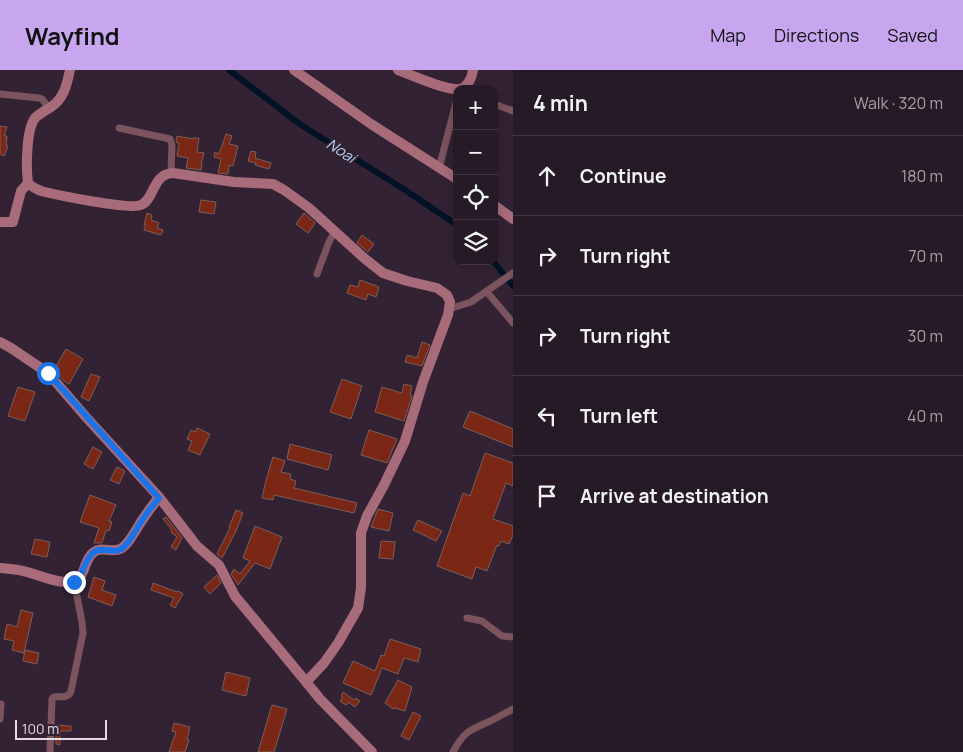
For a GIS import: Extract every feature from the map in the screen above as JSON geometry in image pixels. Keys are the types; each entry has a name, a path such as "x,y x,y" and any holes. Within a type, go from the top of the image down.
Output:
{"street":[{"path":"70,70 67,85 61,98 42,111 34,120 29,132 26,171 28,183 32,187 44,192 108,204 134,206 146,202 159,180 171,173 234,182 272,184 310,208 364,258 384,273 437,288 447,295 450,302 448,315 423,382 405,441 367,516 361,533 361,588 358,608 338,643 307,683"},
{"path":"294,70 371,124 453,177"},
{"path":"398,70 438,85 453,88"},
{"path":"466,85 472,76 473,70"},
{"path":"0,94 39,98 49,108"},
{"path":"498,105 513,111"},
{"path":"439,168 453,114"},
{"path":"119,128 170,139 172,145 171,173"},
{"path":"0,222 13,222 21,191 28,183"},
{"path":"498,208 511,216"},
{"path":"317,274 335,231"},
{"path":"449,308 471,302 513,273"},
{"path":"486,292 513,323"},
{"path":"0,342 48,373 159,498 197,546 219,566 235,596 320,699 372,752"},
{"path":"0,568 21,570 58,580 74,582 81,575 87,560 93,552 100,550 118,551 123,547 159,498"},
{"path":"50,752 52,699 54,696 67,697 72,692 83,633 74,582"},
{"path":"467,618 482,621 502,636 513,637"},
{"path":"453,752 464,735 471,729 490,722 512,709 513,701"},
{"path":"0,704 0,719"}],"building":[{"path":"0,126 7,127 4,136 7,136 6,145 8,146 4,156 0,154"},
{"path":"226,134 232,136 229,144 238,146 233,166 229,165 228,174 218,173 221,159 214,157 215,152 219,154"},
{"path":"177,136 193,139 199,138 197,152 204,153 201,170 186,168 188,158 177,156 179,143 176,140"},
{"path":"251,151 256,152 255,158 271,163 269,169 248,161"},
{"path":"201,200 216,202 214,214 199,212"},
{"path":"147,213 152,215 151,220 159,223 157,228 163,230 161,235 144,230"},
{"path":"304,213 315,223 308,233 296,224"},
{"path":"362,235 374,244 368,252 357,243"},
{"path":"360,280 379,287 376,297 368,294 366,300 347,293 350,285 358,287"},
{"path":"422,342 430,345 422,366 405,362 407,355 417,358"},
{"path":"66,349 83,359 69,384 54,370"},
{"path":"91,374 100,377 89,401 81,397"},
{"path":"342,379 362,386 351,419 330,412"},
{"path":"404,384 412,386 410,395 412,396 404,421 375,412 382,387 402,393"},
{"path":"18,387 35,392 25,421 8,416"},
{"path":"470,411 513,429 513,447 463,427"},
{"path":"197,428 210,434 200,455 188,450 192,441 187,439 191,430 196,432"},
{"path":"369,430 397,439 387,463 361,455"},
{"path":"290,444 332,455 328,470 287,459"},
{"path":"93,447 102,452 93,469 84,464"},
{"path":"485,453 513,463 513,486 506,483 493,519 513,526 513,535 509,544 501,541 499,546 497,545 487,571 476,567 472,579 437,566 463,493 470,496"},
{"path":"273,457 285,461 281,472 291,474 290,479 296,481 294,488 357,503 354,513 274,495 273,500 262,498"},
{"path":"117,467 125,471 119,484 110,480"},
{"path":"90,495 116,505 109,521 112,522 109,531 106,530 102,543 94,543 99,528 80,522"},
{"path":"378,509 393,513 389,531 371,527"},
{"path":"236,510 243,513 222,558 217,554 230,528"},
{"path":"166,517 182,538 176,550 171,547 177,537 171,532 172,530 163,519"},
{"path":"418,520 442,531 436,541 413,530"},
{"path":"255,526 282,537 270,569 255,563 238,585 231,574 234,569 240,574 250,561 243,558"},
{"path":"35,539 50,542 47,557 31,554"},
{"path":"381,541 395,542 393,559 379,558"},
{"path":"217,575 221,583 210,594 204,587"},
{"path":"94,577 105,581 102,590 116,595 112,606 88,597"},
{"path":"153,583 183,594 175,608 170,605 174,598 151,590"},
{"path":"21,610 33,613 24,653 12,650 14,641 4,639 7,624 17,627"},
{"path":"390,639 421,649 418,662 404,658 398,674 382,668 371,695 343,683 353,661 375,671 381,655 384,656"},
{"path":"25,650 39,653 37,664 23,661"},
{"path":"226,672 250,678 246,696 222,690"},
{"path":"398,680 412,687 405,711 393,709 385,703"},
{"path":"343,692 354,700 356,698 360,701 355,707 348,702 346,705 340,701 343,697 341,696"},
{"path":"272,705 287,709 274,752 258,752"},
{"path":"413,712 421,716 409,740 401,736"},
{"path":"174,723 190,727 187,739 189,740 185,752 169,752 176,732 172,731"},
{"path":"56,725 71,726 71,731 60,731 60,745 56,744"}],"waterway":[{"name":"Noai","path":"229,70 301,125 453,222"},
{"name":"Noai","path":"496,265 513,286"}],"route":[{"path":"48,373 159,498 123,547 118,551 100,550 93,552 87,560 81,575 74,582"}]}
